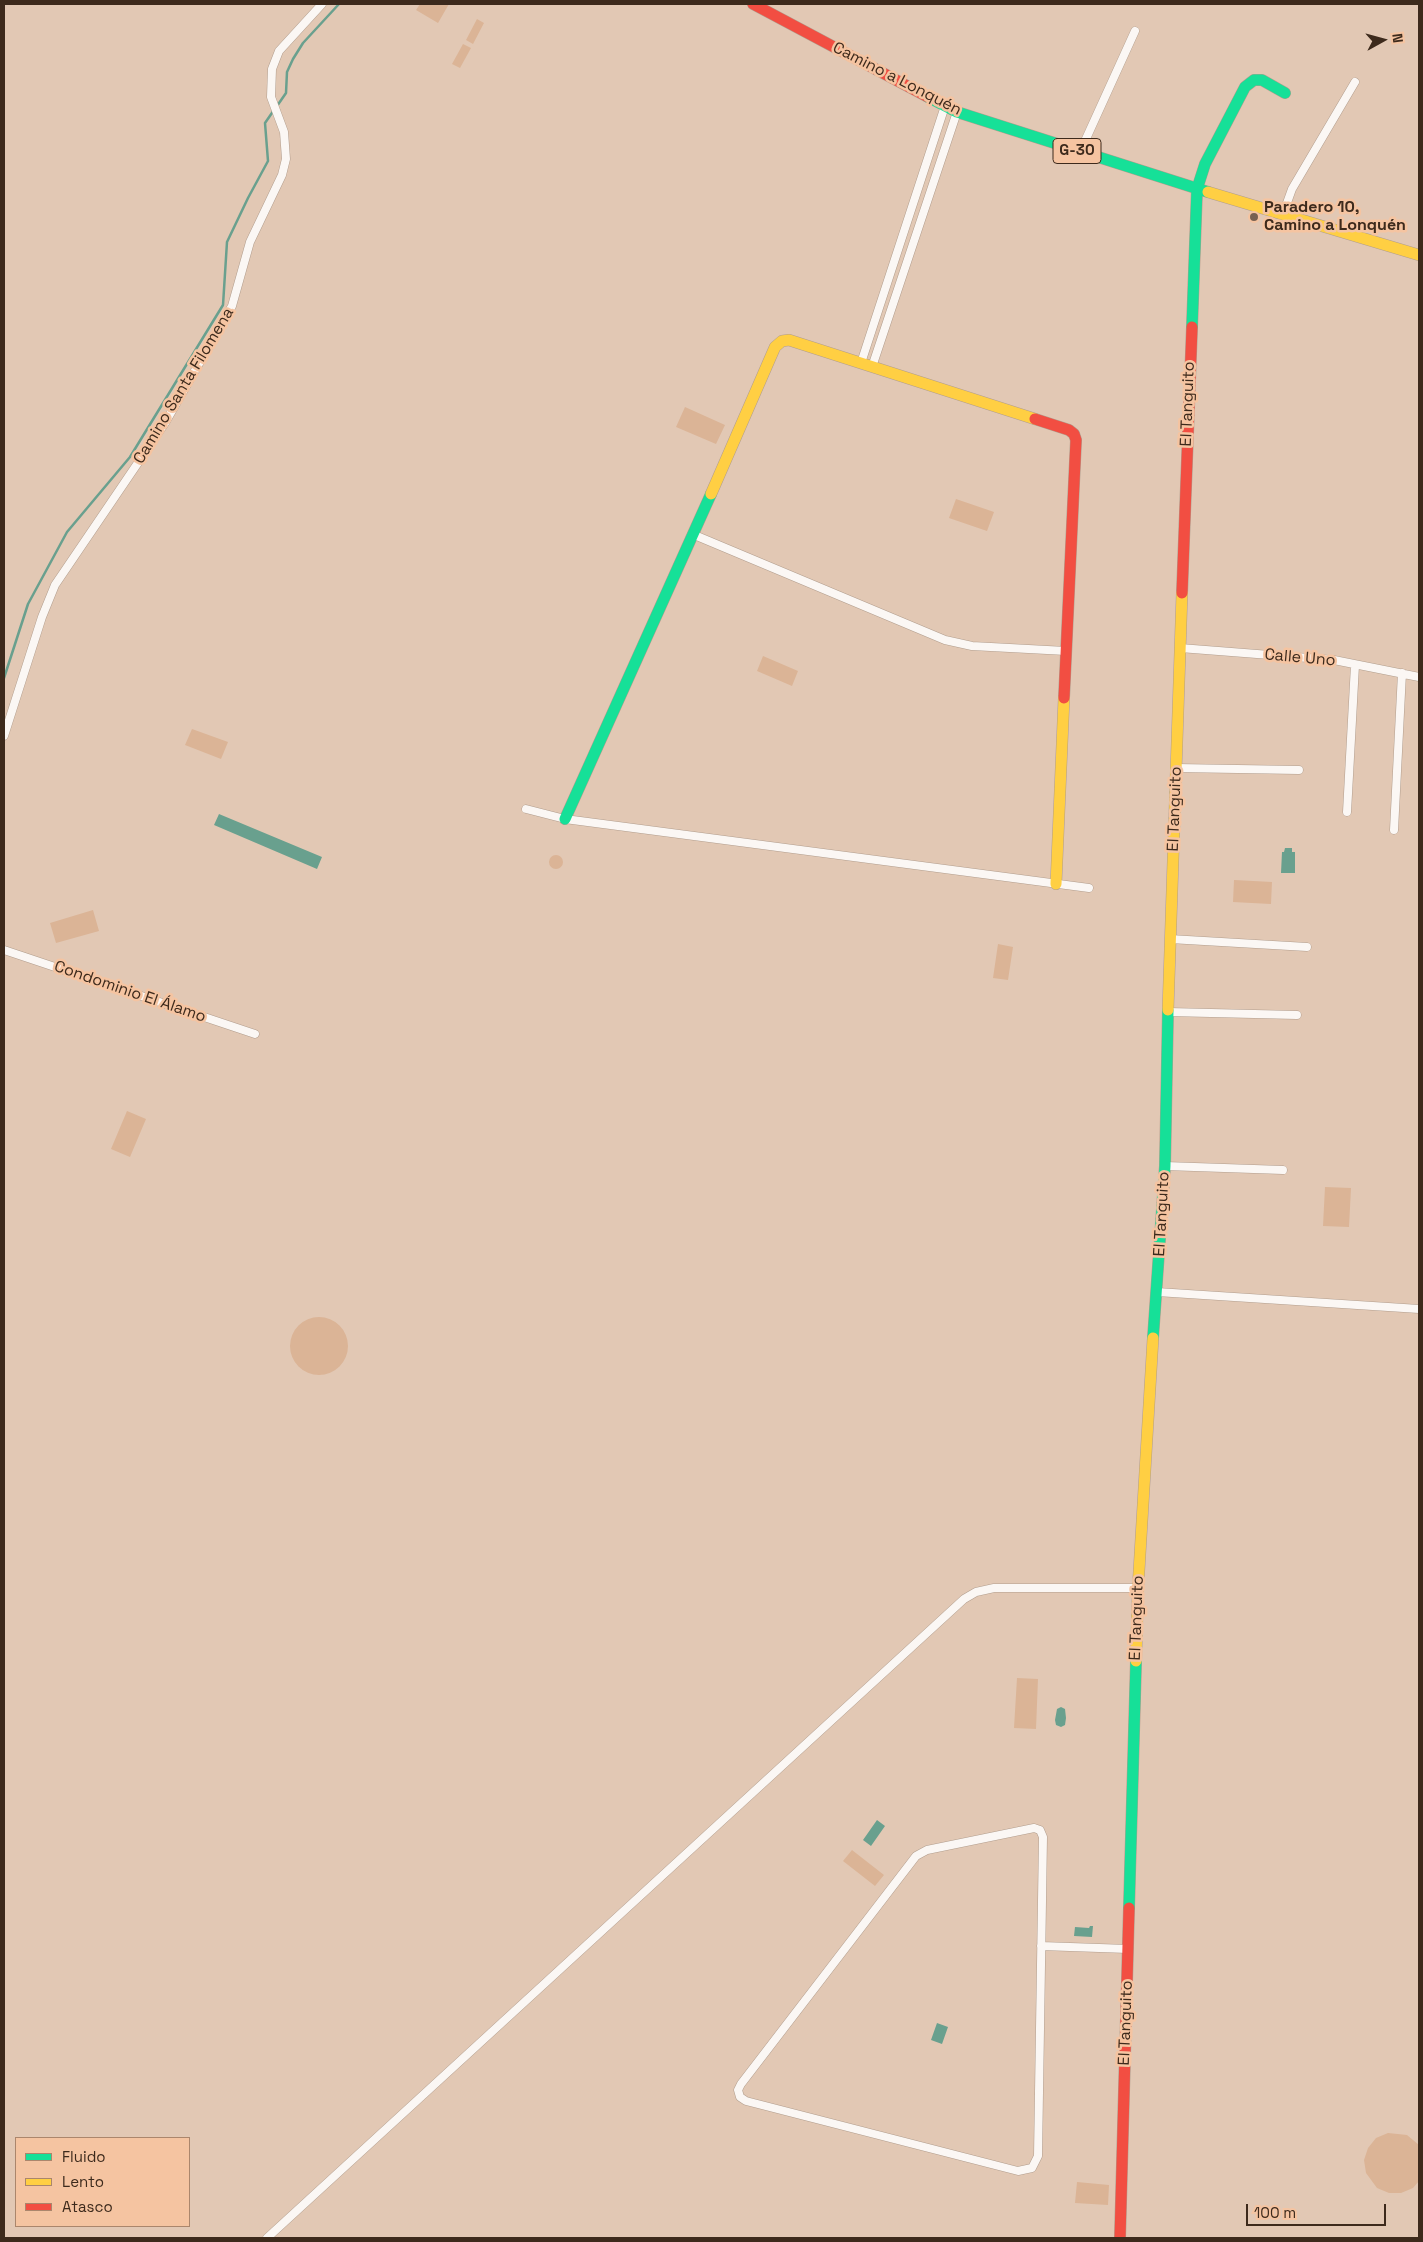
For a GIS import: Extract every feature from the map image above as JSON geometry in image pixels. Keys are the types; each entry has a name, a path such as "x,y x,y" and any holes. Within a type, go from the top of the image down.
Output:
{"street":[{"name":"Camino Santa Filomena","path":"4,736 36,635 55,585 165,423 232,306 254,232 282,175 286,143 271,97 270,77 279,51 322,4"},
{"name":"Camino a Lonquén","path":"753,4 956,112 1080,152 1419,255"},
{"path":"1080,152 1135,31"},
{"name":"El Tanguito","path":"1120,2238 1138,1588 1164,1166 1170,940 1197,188 1205,164 1245,87 1254,80 1262,80 1285,93"},
{"path":"1283,214 1301,172 1355,82"},
{"path":"866,365 945,106"},
{"path":"866,365 956,112"},
{"path":"565,819 777,344 782,341 792,341 1069,430 1074,434 1076,440 1056,884"},
{"path":"692,534 946,640 972,646 1066,651"},
{"name":"Calle Uno","path":"1180,648 1318,659 1419,676"},
{"path":"1347,812 1355,665"},
{"path":"1394,830 1402,673"},
{"path":"1176,768 1299,770"},
{"path":"526,809 565,819 1089,888"},
{"path":"1170,940 1307,947"},
{"name":"Condominio El Álamo","path":"4,950 255,1034"},
{"path":"1168,1012 1296,1015"},
{"path":"1164,1166 1283,1170"},
{"path":"1157,1292 1419,1309"},
{"path":"267,2238 964,1599 976,1592 994,1588 1138,1588"},
{"path":"1031,1828 1040,1830 1043,1837 1041,1946 1038,2156 1036,2163 1028,2170 1018,2171 756,2104 743,2100 739,2094 741,2084 913,1859 923,1851 1031,1828"},
{"path":"1041,1946 1128,1949"}],"shaded area":[{"path":"420,4 449,4 438,23 416,10"},
{"path":"477,19 484,23 473,44 466,40"},
{"path":"463,44 471,48 460,68 452,64"},
{"path":"685,407 725,425 716,444 676,427"},
{"path":"956,499 994,512 987,531 949,518"},
{"path":"763,656 798,671 792,686 757,671"},
{"path":"192,729 228,742 221,759 185,745"},
{"path":"553,855 559,855 563,862 559,869 553,869 549,865 549,859"},
{"path":"1234,880 1272,882 1271,904 1233,902"},
{"path":"93,910 99,931 56,943 50,923"},
{"path":"998,944 1013,947 1008,980 993,978"},
{"path":"127,1111 146,1119 130,1157 111,1149"},
{"path":"1325,1187 1351,1188 1349,1227 1323,1226"},
{"path":"319,1317 330,1319 343,1330 348,1346 346,1357 335,1370 319,1375 308,1373 295,1362 290,1346 292,1335 303,1322"},
{"path":"1017,1678 1038,1679 1036,1729 1014,1728"},
{"path":"852,1850 884,1875 875,1886 843,1861"},
{"path":"1388,2133 1407,2135 1419,2145 1419,2181 1413,2188 1401,2193 1389,2193 1377,2188 1366,2173 1364,2160 1368,2148 1376,2138"},
{"path":"1077,2182 1109,2185 1108,2205 1075,2203"}],"water":[{"path":"219,814 322,857 317,869 214,825"},
{"path":"1285,848 1292,848 1292,852 1295,852 1295,873 1281,873 1282,852 1284,852"},
{"path":"1061,1707 1065,1709 1066,1718 1065,1725 1061,1727 1056,1725 1055,1720 1057,1709"},
{"path":"877,1820 885,1826 871,1846 863,1840"},
{"path":"1093,1926 1092,1937 1074,1936 1075,1927 1089,1928"},
{"path":"937,2023 948,2027 942,2044 931,2040"}],"waterway":[{"path":"277,106 286,93 287,72 293,59 303,43 339,4"},
{"path":"4,678 28,604 67,532 130,457 223,305 227,242 268,161 265,123 274,110"}],"traffic: fast":[{"path":"1192,327 1197,189 1205,164 1245,87 1254,80 1262,80 1285,93"},
{"path":"928,97 957,112 1208,192"},
{"path":"565,819 711,494"},
{"path":"1153,1338 1165,1166 1168,1010"},
{"path":"1129,1908 1136,1661"}],"traffic: slow":[{"path":"1208,192 1419,255"},
{"path":"711,494 775,347 782,341 789,340 1035,419"},
{"path":"1168,1010 1182,593"},
{"path":"1056,884 1064,698"},
{"path":"1136,1661 1138,1588 1153,1338"}],"traffic: jam":[{"path":"753,4 928,97"},
{"path":"1182,593 1192,327"},
{"path":"1035,419 1069,430 1074,434 1076,440 1064,698"},
{"path":"1120,2238 1129,1908"}],"place":[{"name":"Paradero 10, Camino a Lonquén","path":"1254,217"}]}
